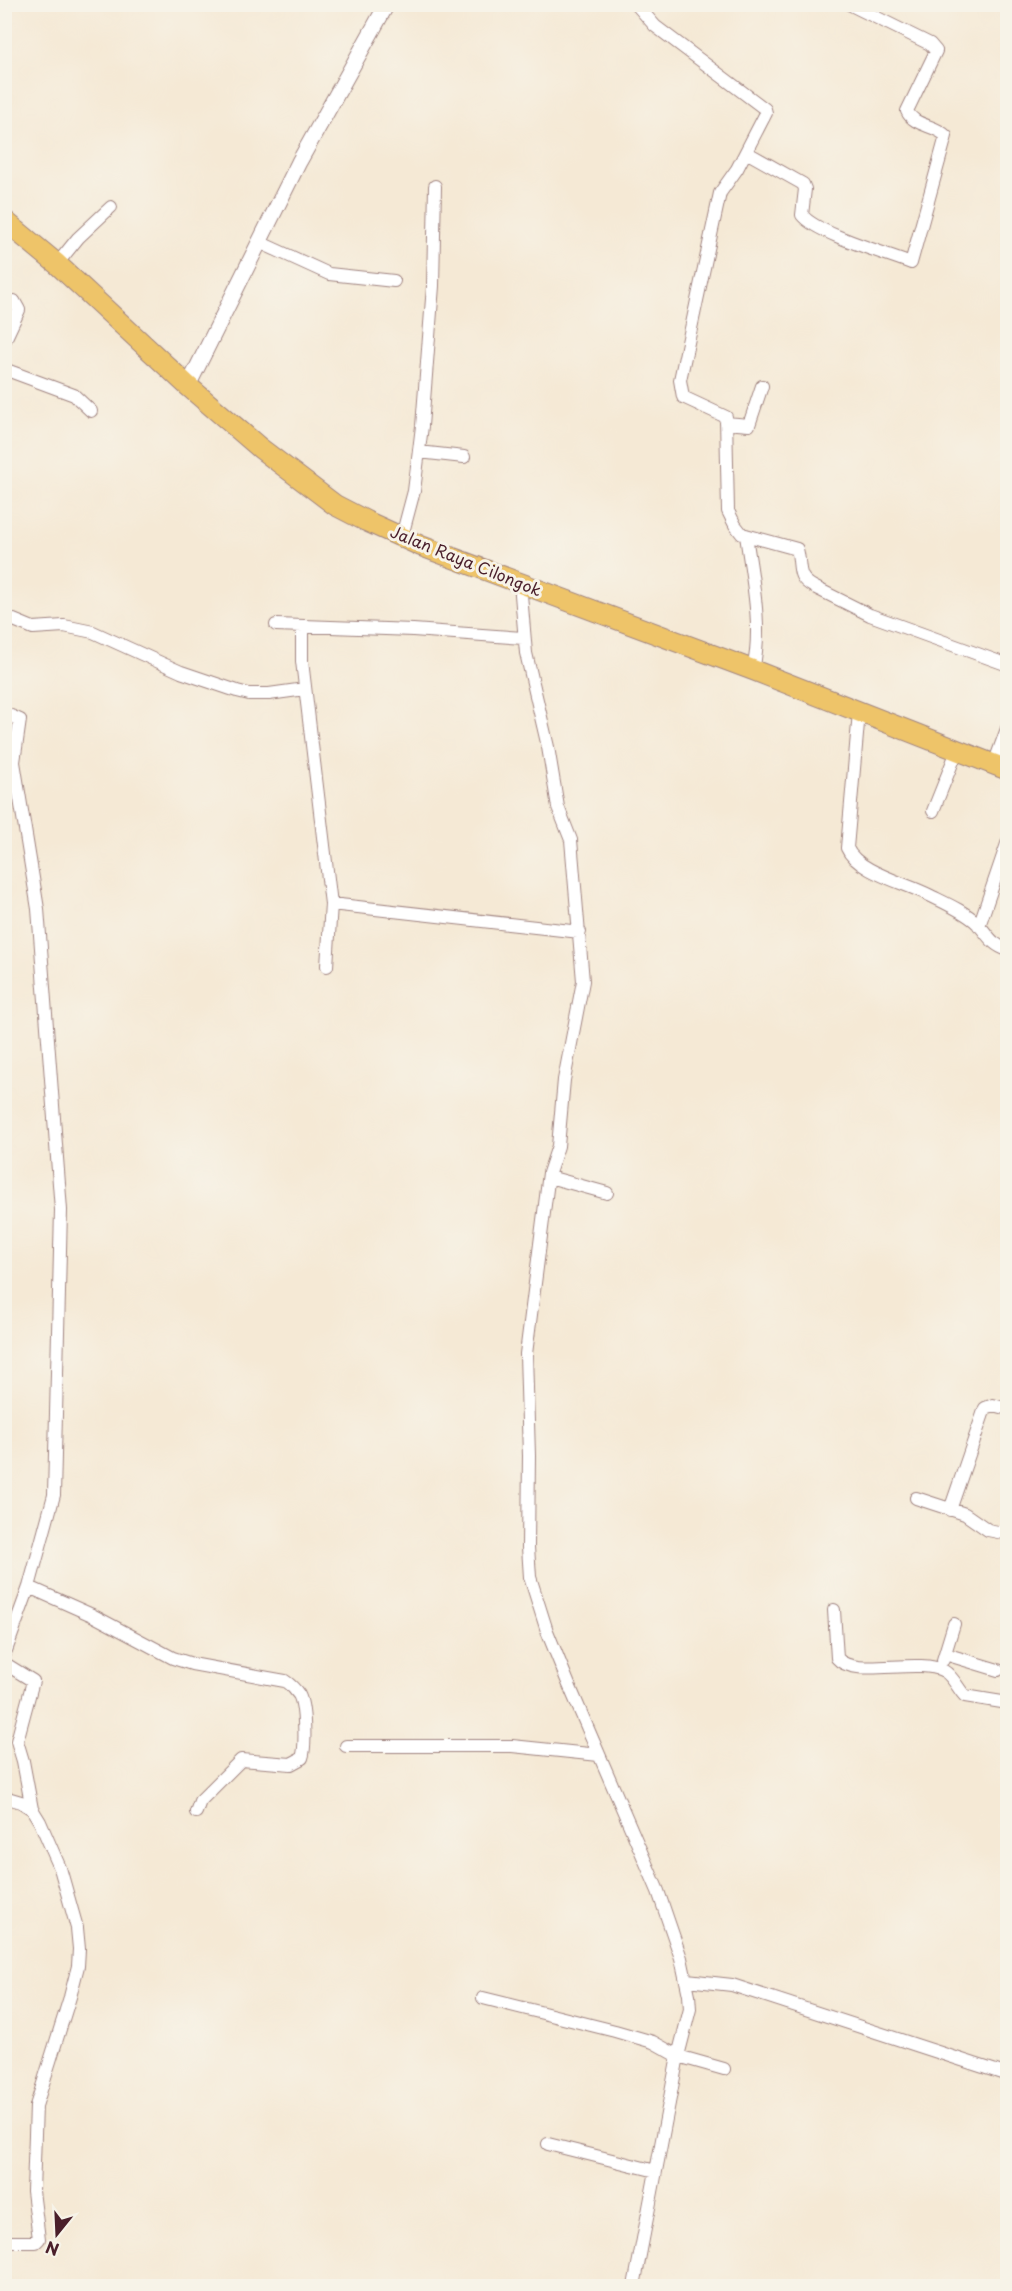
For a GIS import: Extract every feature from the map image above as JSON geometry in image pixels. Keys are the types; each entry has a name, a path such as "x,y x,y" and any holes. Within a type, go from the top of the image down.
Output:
{"highway":[{"name":"Jalan Raya Cilongok","path":"4,220 57,264 188,386 280,465 317,492 366,521 421,546 753,670 1001,767"}],"street":[{"path":"188,386 319,123 387,4"},
{"path":"636,4 655,26 765,110 765,116 737,169 720,193 680,380 683,397 723,415 726,423 728,511 738,531 797,549 801,575 806,583 870,615 1008,665"},
{"path":"746,152 803,184 805,189 802,215 807,221 911,263 946,136 914,120 908,111 936,51 930,44 849,4"},
{"path":"402,536 414,491 419,452 433,286 435,186"},
{"path":"57,264 78,238 111,207"},
{"path":"259,242 329,274 394,281"},
{"path":"4,342 19,310 14,301"},
{"path":"4,369 69,393 85,403 91,411"},
{"path":"726,423 750,425 762,386"},
{"path":"419,452 464,457"},
{"path":"746,535 758,632 753,670"},
{"path":"520,583 523,638 548,747 558,807 571,840 584,981 564,1080 558,1146 549,1178 526,1354 530,1577 547,1631 658,1892 687,1980 690,2009 678,2056 634,2286"},
{"path":"4,616 33,628 64,626 93,632 181,672 249,694 305,689"},
{"path":"276,626 412,630 523,638"},
{"path":"302,627 302,661 331,904 327,966"},
{"path":"859,712 847,848 852,858 868,869 942,902 979,926 987,938 1008,950"},
{"path":"4,713 20,720 14,762 38,909 61,1210 54,1495 29,1587 4,1656"},
{"path":"1001,767 1008,726"},
{"path":"933,811 957,750"},
{"path":"979,926 1008,842"},
{"path":"331,904 580,932"},
{"path":"549,1178 607,1193"},
{"path":"950,1510 985,1408 993,1405 1008,1409"},
{"path":"916,1498 969,1515 988,1530 1008,1534"},
{"path":"29,1587 81,1610 173,1658 192,1664 285,1681 293,1687 300,1698 305,1750 302,1758 291,1764 242,1760 200,1801 196,1812"},
{"path":"834,1610 837,1658 842,1663 855,1667 926,1666 949,1675 965,1696 1008,1703"},
{"path":"939,1670 954,1624"},
{"path":"945,1653 998,1670"},
{"path":"4,1663 33,1681 17,1741 32,1809 60,1868 77,1928 79,1949 78,1966 70,1997 36,2106 33,2192 39,2239 32,2244 4,2242"},
{"path":"346,1746 512,1746 599,1755"},
{"path":"4,1797 21,1802 32,1809"},
{"path":"687,1980 732,1985 1008,2075"},
{"path":"483,1998 615,2031 652,2043 678,2056 724,2069"},
{"path":"548,2144 656,2171"}]}
